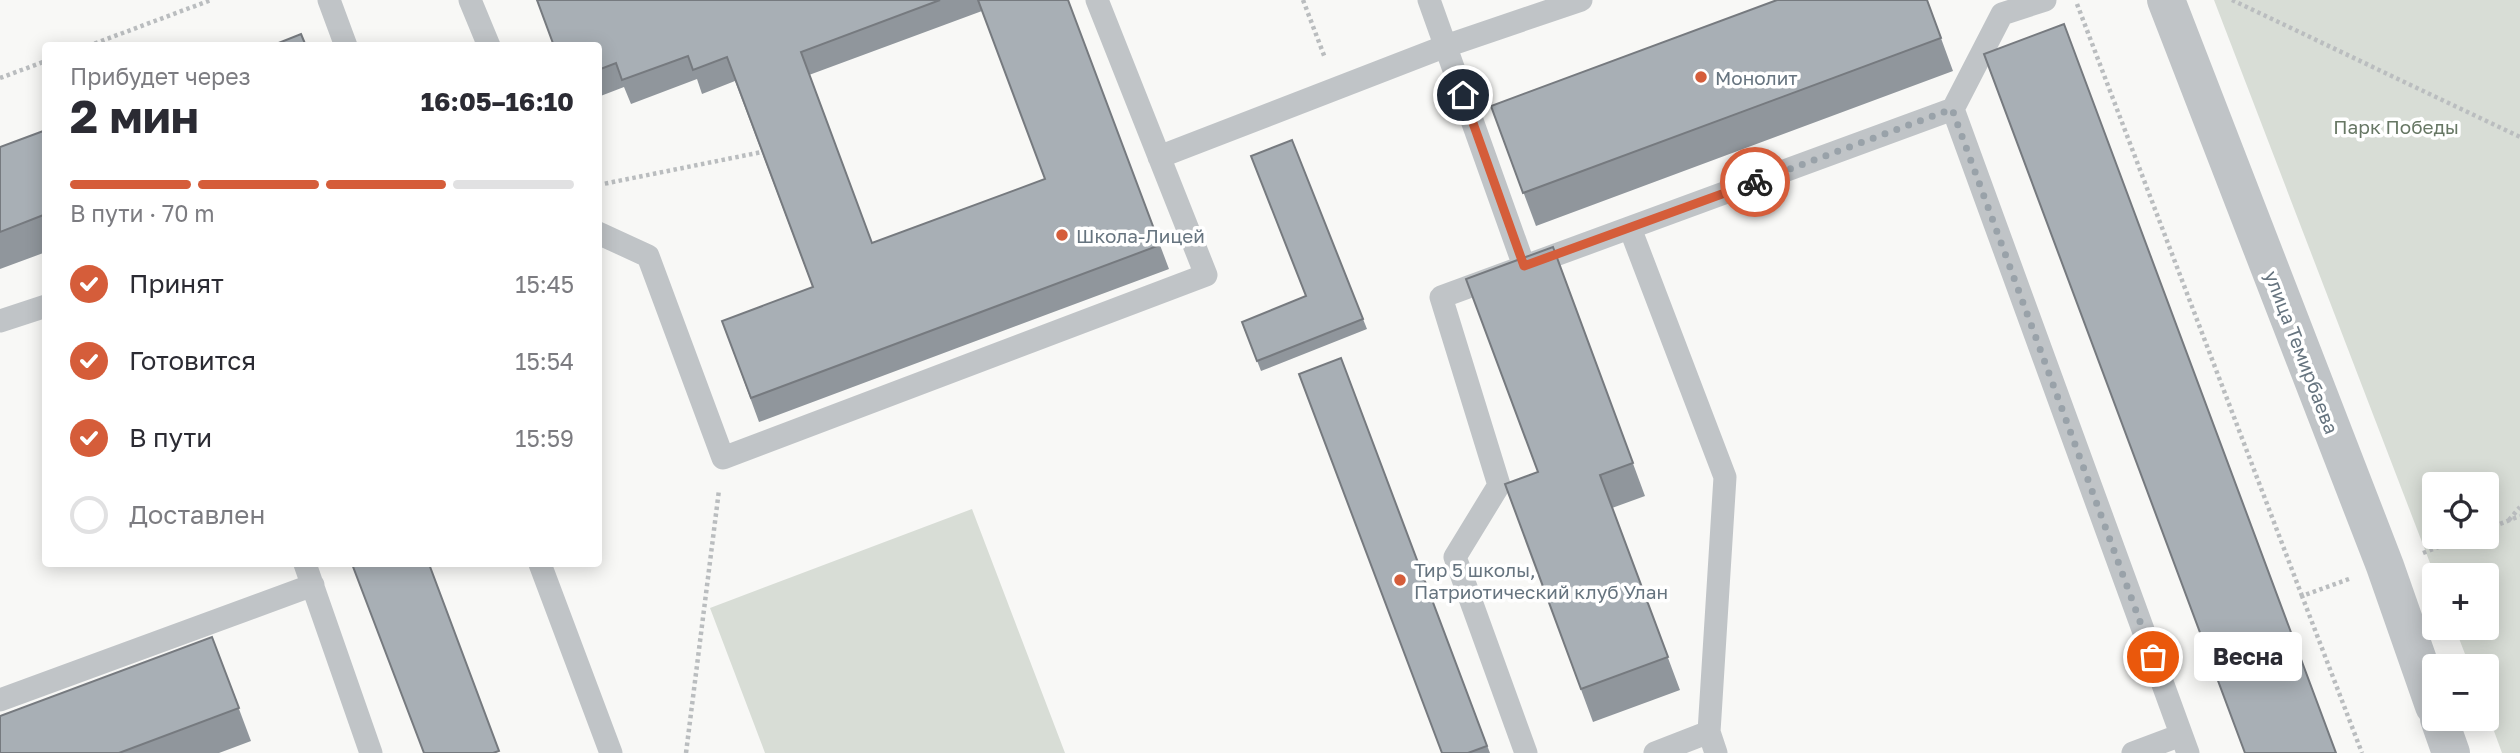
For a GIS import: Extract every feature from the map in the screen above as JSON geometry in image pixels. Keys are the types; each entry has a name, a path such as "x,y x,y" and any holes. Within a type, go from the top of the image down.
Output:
{"street":[{"name":"улица Темирбаева","path":"2166,0 2385,566 2422,672"},
{"path":"2443,731 2451,753"}],"lane":[{"path":"329,0 345,42"},
{"path":"470,0 487,42"},
{"path":"602,235 648,256 723,458 1206,275 1097,0"},
{"path":"1429,0 1524,266"},
{"path":"1159,157 1446,46 1581,0"},
{"path":"2045,0 1995,7 1952,109 2184,744 2133,753"},
{"path":"1526,753 1455,557 1499,485 1441,297 1952,109"},
{"path":"1630,228 1725,477 1712,742 1655,753"},
{"path":"0,321 42,307"},
{"path":"306,567 371,753"},
{"path":"541,567 611,753"},
{"path":"0,700 313,585"}],"path":[{"path":"99,42 211,0"},
{"path":"1303,0 1337,90"},
{"path":"2076,0 2302,596"},
{"path":"2232,0 2520,137"},
{"path":"0,78 42,62"},
{"path":"602,184 762,152"},
{"path":"686,753 723,458"},
{"path":"2509,520 2520,507"},
{"path":"2499,524 2520,516"}],"green space":[{"name":"Парк Победы","path":"2214,0 2520,0 2520,753 2502,753 2494,731 2499,731 2499,654 2465,654 2460,640 2499,640 2499,563 2430,563 2425,549 2499,549 2499,472 2422,472 2422,542"},
{"path":"972,509 1065,753 765,753 710,608"}],"building":[{"name":"Школа-Лицей","path":"537,0 940,0 801,52 872,243 1045,179 978,0 1068,0 1160,245 751,398 722,321 813,287 727,57 693,70 688,56 622,80 616,63 602,68 602,42 553,42"},
{"path":"1777,0 1927,0 1941,38 1523,193 1491,106"},
{"path":"2064,24 2336,753 2245,753 1984,54"},
{"path":"301,34 304,42 281,42"},
{"path":"42,131 42,216 0,232 0,147"},
{"path":"1292,140 1363,319 1257,361 1242,322 1306,296 1251,156"},
{"path":"1553,247 1633,463 1600,475 1668,657 1581,689 1505,484 1538,472 1466,279"},
{"name":"Тир 5 школы, Патриотический клуб Улан","path":"1341,358 1487,746 1468,753 1442,753 1299,374"},
{"path":"353,567 430,567 499,751 424,753"},
{"path":"212,637 239,708 119,753 0,753 0,716"}],"way so far":[{"path":"1755,182 1952,109 2153,657"}],"place":[{"name":"Монолит","path":"1701,77"},
{"name":"Школа-Лицей","path":"1062,235"},
{"name":"Тир 5 школы, Патриотический клуб Улан","path":"1400,580"},
{"name":"Весна","path":"2153,657"}],"route":[{"path":"1463,95 1524,266 1755,182"}]}
